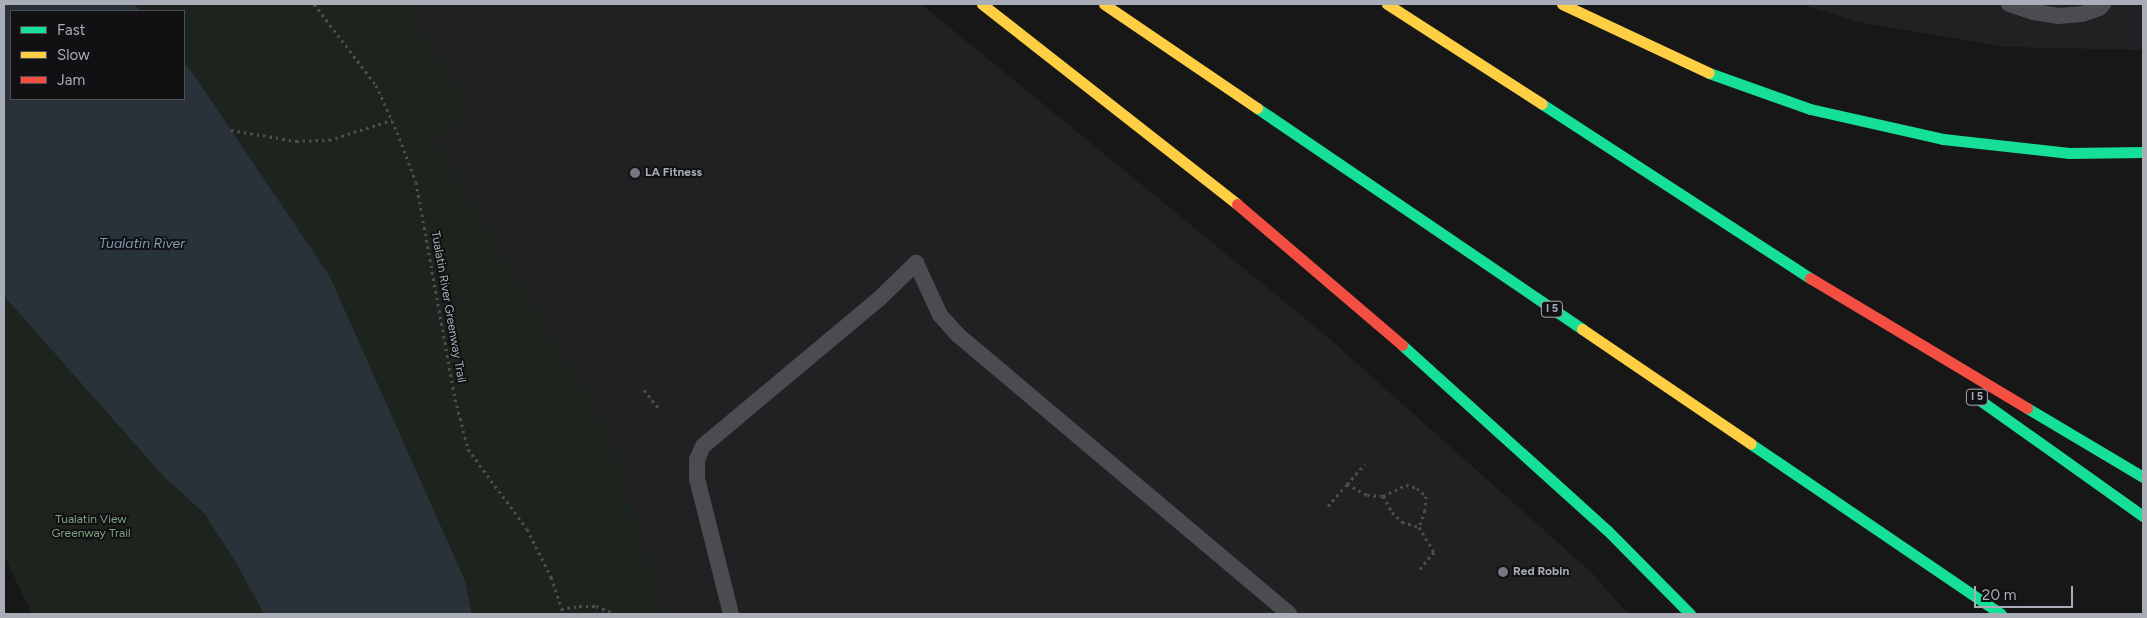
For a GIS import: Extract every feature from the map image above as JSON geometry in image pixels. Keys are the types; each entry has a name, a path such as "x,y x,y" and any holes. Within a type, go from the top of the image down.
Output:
{"highway":[{"path":"982,4 1279,239 1455,391 1548,475 1607,530 1690,614"},
{"name":"I 5","path":"1104,4 2001,614"},
{"path":"1387,4 1810,278 2143,478"},
{"path":"1562,4 1692,67 1810,109 1869,124 1943,139 2069,153 2143,152"},
{"path":"1810,278 1932,365"},
{"name":"I 5","path":"1965,389 2143,516"}],"lane":[{"path":"2009,4 2034,12 2058,16 2082,14 2099,8 2103,4"},
{"path":"731,614 697,478 697,460 703,446 879,299 916,263 940,314 952,330 1289,614"}],"path":[{"name":"Tualatin River Greenway Trail","path":"314,4 376,85 392,120 416,182 455,398 468,449 527,529 551,577 564,614"},
{"path":"231,130 296,141 329,140 392,120"},
{"path":"644,390 660,410"},
{"path":"1328,506 1365,464"},
{"path":"1347,484 1367,495 1383,496 1406,485 1417,488 1426,496 1425,510 1420,527"},
{"path":"1383,496 1392,512 1402,522 1420,527 1434,552 1419,570"},
{"path":"561,609 596,606 615,614"}],"shaded area":[{"path":"408,4 921,4 1324,334 1592,573 1628,614 665,614 608,429 436,141 472,111"},
{"path":"1800,4 2143,4 2143,50 2007,47 1858,22"}],"green space":[{"path":"134,4 408,4 472,111 436,141 608,429 665,614 472,614 465,581 240,144 185,64 185,10 139,10"},
{"name":"Tualatin View Greenway Trail","path":"4,296 164,477 204,513 236,563 264,614 32,614 4,555"}],"water":[{"name":"Tualatin River","path":"4,4 134,4 139,10 10,10 10,100 185,100 185,64 330,277 465,581 472,614 264,614 236,563 204,513 164,477 4,296"}],"traffic: fast":[{"path":"1709,73 1810,109 1943,139 2069,153 2143,152"},
{"path":"1542,104 1810,278"},
{"path":"1257,108 1582,329"},
{"path":"1402,345 1607,530 1690,614"},
{"path":"1974,396 2143,516"},
{"path":"2027,408 2143,477"},
{"path":"1751,444 2001,614"}],"traffic: slow":[{"path":"982,4 1237,204"},
{"path":"1104,4 1257,108"},
{"path":"1387,4 1542,104"},
{"path":"1562,4 1709,73"},
{"path":"1582,329 1751,444"}],"traffic: jam":[{"path":"1237,204 1402,345"},
{"path":"1810,278 2027,408"}],"place":[{"name":"LA Fitness","path":"635,173"},
{"name":"Red Robin","path":"1503,572"}]}
